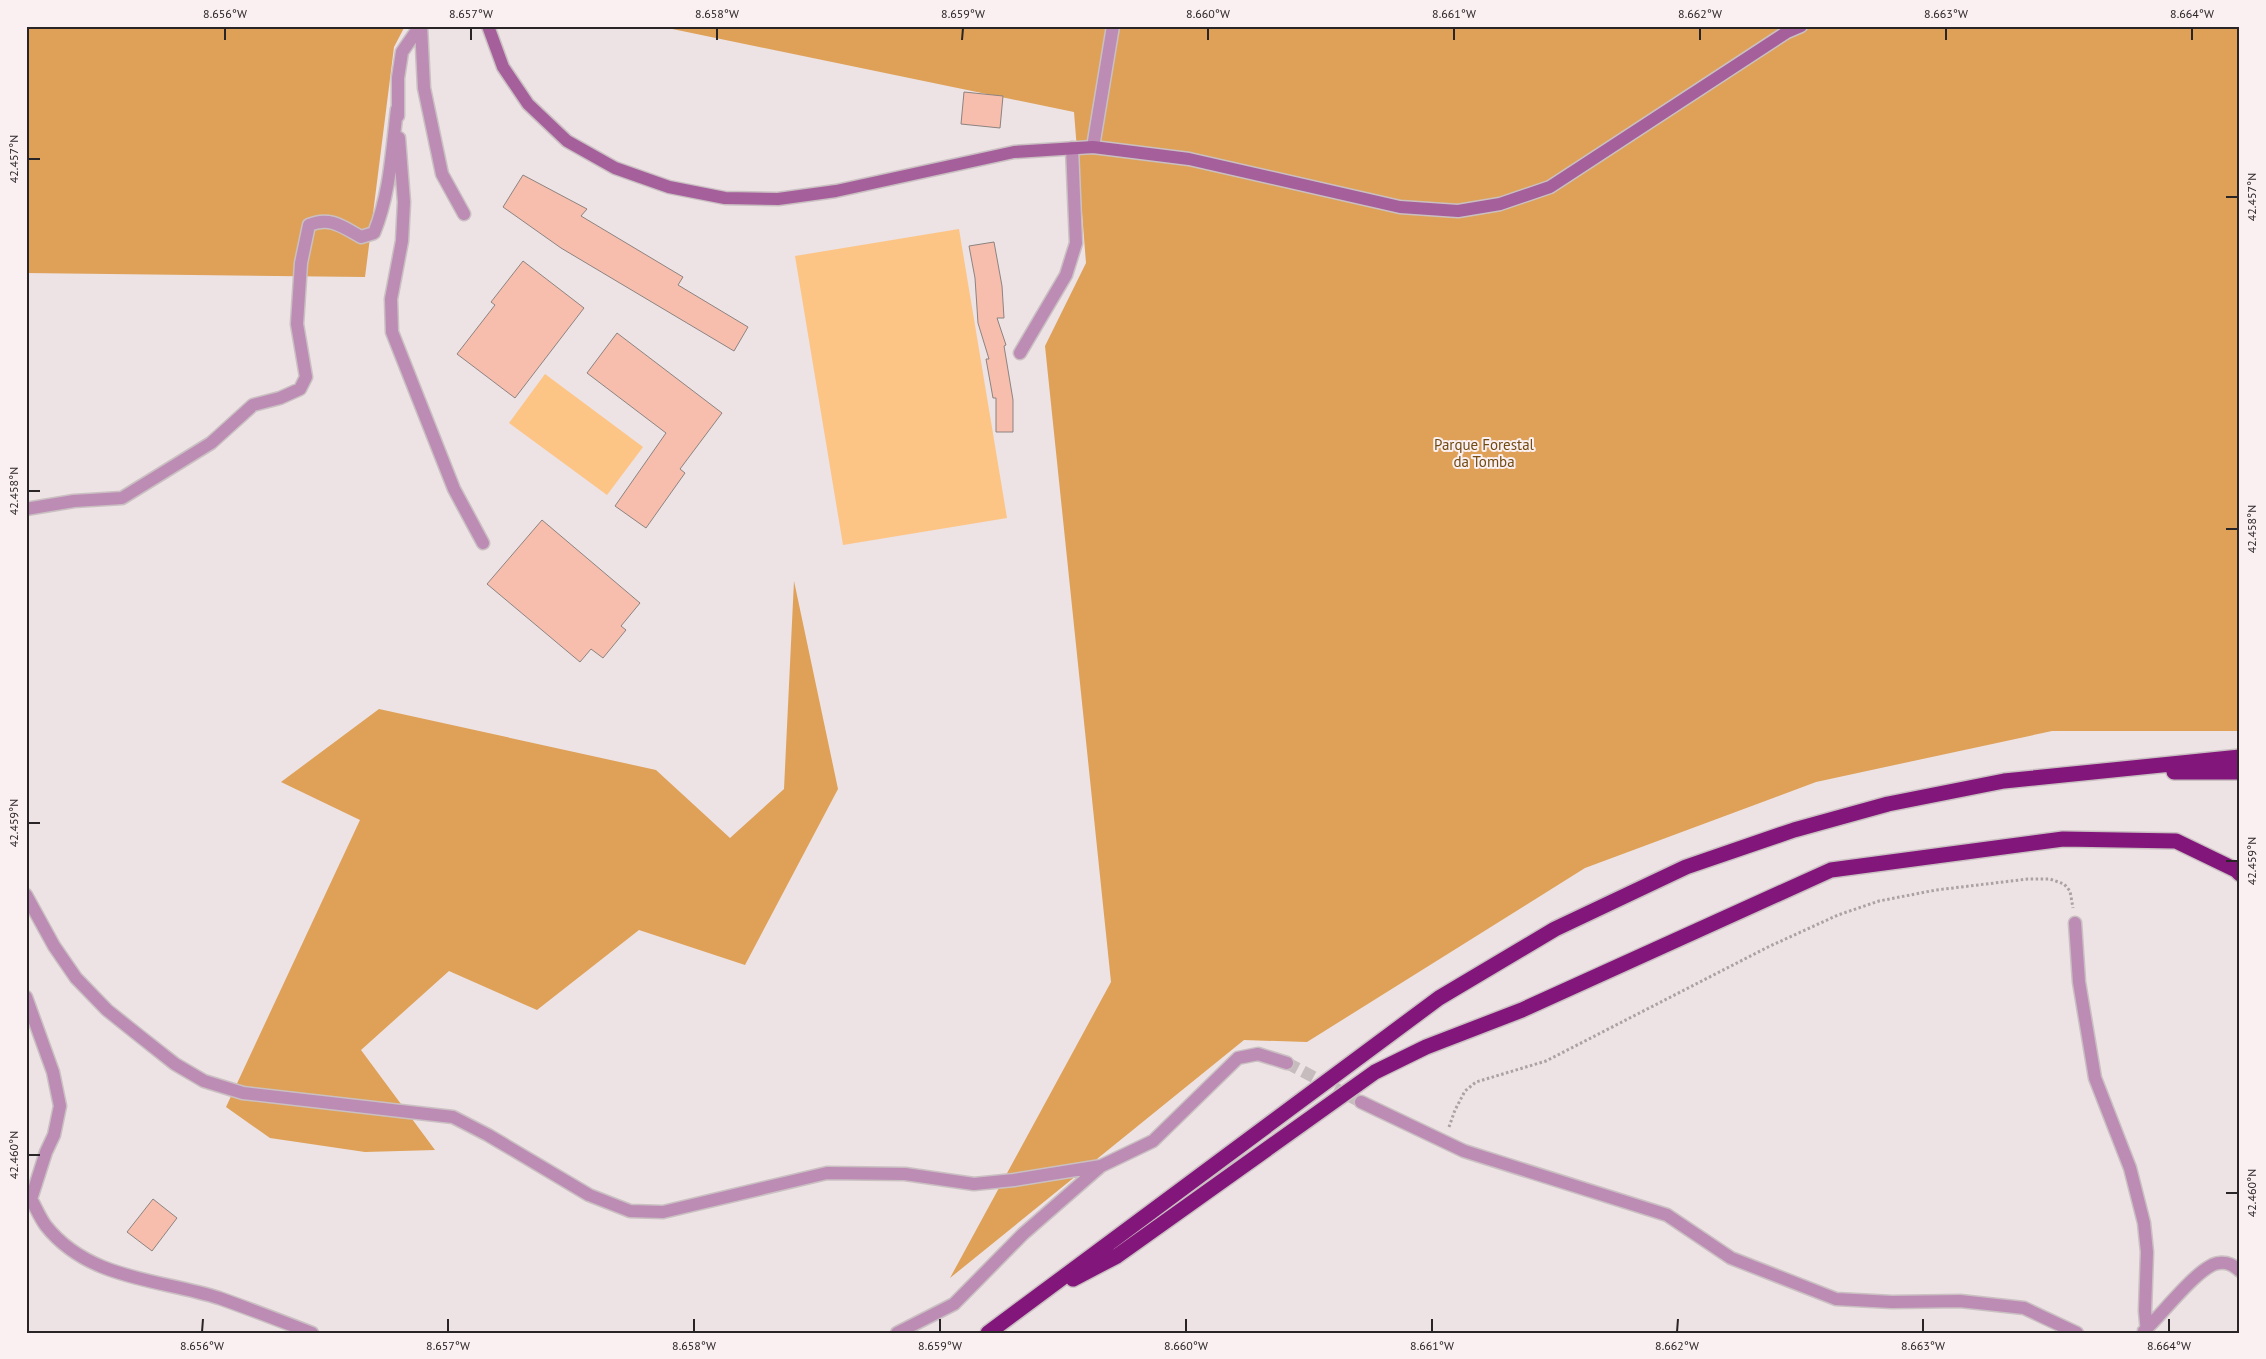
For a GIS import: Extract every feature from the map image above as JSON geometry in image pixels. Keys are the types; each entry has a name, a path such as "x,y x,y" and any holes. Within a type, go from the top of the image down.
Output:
{"highway":[{"path":"988,1333 1439,998 1555,929 1686,867 1794,830 1888,804 2004,781 2240,757"},
{"path":"2095,771 2240,772"},
{"path":"1034,1299 1118,1256 1375,1072 1426,1046 1522,1010 1831,870 2063,839 2176,841 2236,870 2240,874"}],"street":[{"path":"26,509 74,501 122,498 211,443 252,405 280,398 300,389 306,377 297,324 301,263 310,225 320,220 330,221 361,237 374,233 381,218 389,180 402,52 421,26"},
{"path":"421,26 424,88 442,174 464,214"},
{"path":"488,26 503,67 528,104 567,141 614,168 669,187 725,198 778,199 836,191 1014,152 1093,147 1189,159 1400,207 1458,212 1500,204 1550,186 1787,32 1801,26"},
{"path":"1093,147 1113,26"},
{"path":"397,109 404,202 402,241 391,299 392,332 454,490 483,543"},
{"path":"1020,353 1066,275 1076,243 1072,148"},
{"path":"26,895 54,946 76,978 107,1010 136,1034 175,1064 204,1081 243,1093 307,1102 454,1117 589,1195 630,1211 664,1212 827,1173 905,1174 974,1184 1014,1180 1101,1166"},
{"path":"2075,923 2079,982 2094,1078 2130,1168 2144,1223 2147,1260 2145,1331"},
{"path":"26,997 53,1072 60,1106 54,1135 28,1200 46,1225 64,1245 92,1264 131,1278 218,1298 312,1333"},
{"path":"897,1333 954,1304 1023,1234 1101,1166 1153,1141 1238,1058 1258,1054 1287,1063"},
{"path":"1360,1102 1464,1151 1667,1215 1732,1258 1836,1299 1892,1302 1960,1301 2024,1308 2078,1333"},
{"path":"2145,1331 2200,1272 2216,1262 2229,1263 2240,1271"}],"path":[{"path":"1444,1142 1454,1110 1465,1091 1476,1082 1546,1061 1768,947 1862,906 1936,890 2028,879 2050,879 2064,884 2070,892 2075,923"}],"shaded area":[{"path":"959,229 1007,518 843,545 795,256"},
{"path":"545,374 643,447 607,495 509,423"}],"green space":[{"path":"26,26 405,26 394,47 365,277 26,273"},
{"name":"Parque Forestal da Tomba","path":"658,26 2240,26 2240,731 2052,731 1816,782 1585,868 1307,1042 1244,1040 950,1278 1111,982 1045,346 1086,263 1074,112"},
{"path":"794,581 838,789 745,965 639,930 537,1010 449,971 361,1050 435,1150 365,1152 270,1138 226,1107 360,820 281,782 379,709 656,770 730,838 784,789"}],"building":[{"path":"964,92 1003,96 1000,128 961,124"},
{"path":"523,175 587,209 581,216 683,277 678,285 748,327 734,351 561,248 503,207"},
{"path":"994,242 1002,286 1004,318 997,318 1006,345 1004,346 1013,400 1013,432 996,432 996,398 993,398 986,359 989,359 978,323 975,278 969,246"},
{"path":"523,261 584,308 515,398 457,354 495,305 491,302"},
{"path":"617,333 722,413 680,469 685,473 646,528 615,506 666,433 587,373"},
{"path":"542,520 640,603 621,626 626,630 603,658 591,649 580,662 487,584"},
{"path":"153,1199 177,1218 152,1251 127,1232"}],"tunnel":[{"path":"1287,1063 1361,1102"}]}
